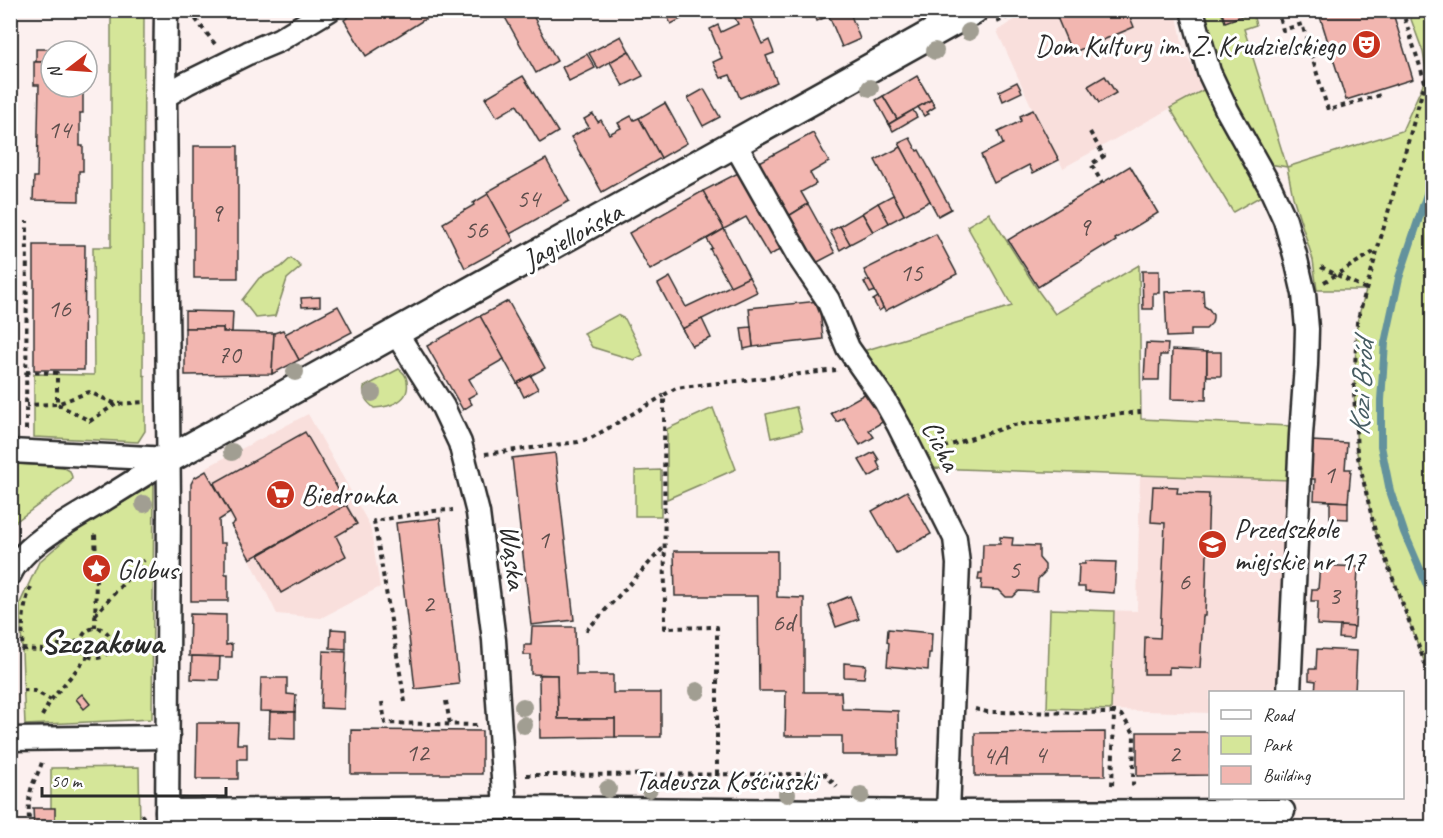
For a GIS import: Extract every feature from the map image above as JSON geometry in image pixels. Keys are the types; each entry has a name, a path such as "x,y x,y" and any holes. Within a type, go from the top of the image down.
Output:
{"street":[{"path":"161,816 168,736 166,10"},
{"path":"165,96 248,53 279,40 329,10"},
{"name":"Jagiellońska","path":"169,459 974,10"},
{"path":"1192,10 1209,72 1285,220 1304,294 1307,329 1306,365 1289,691"},
{"name":"Cicha","path":"735,144 799,257 828,300 848,348 885,401 956,538 958,550 948,813"},
{"name":"Wąska","path":"396,333 443,407 460,443 478,513 494,640 505,808"},
{"path":"19,445 169,459"},
{"path":"10,574 14,566 34,545 57,528 169,459"},
{"path":"10,739 168,736"},
{"name":"Tadeusza Kościuszki","path":"161,816 505,808 948,813 1283,812"}],"path":[{"path":"189,10 219,49"},
{"path":"1277,10 1283,30 1302,24 1328,110 1384,94"},
{"path":"1402,10 1425,82 1357,322 1354,391 1357,453 1376,531 1432,682"},
{"path":"1090,132 1104,156 1091,164 1102,183"},
{"path":"19,445 26,405 27,221"},
{"path":"1304,294 1378,249"},
{"path":"1295,255 1366,289"},
{"path":"481,451 481,454 578,442 593,437 676,388 861,368"},
{"path":"26,372 57,373 57,404"},
{"path":"26,405 57,404 89,392 116,404"},
{"path":"664,395 665,628 717,627 717,774"},
{"path":"57,404 90,421 116,404 151,401"},
{"path":"915,457 1013,425 1141,412"},
{"path":"405,702 374,521 434,511 453,510 458,516"},
{"path":"95,526 96,563 101,563 101,575 96,575 95,628"},
{"path":"586,631 664,546"},
{"path":"95,616 146,558"},
{"path":"35,579 26,598 22,649 43,650 81,641"},
{"path":"95,628 105,630 112,644 107,653 98,658 88,656 81,641 86,632 95,628"},
{"path":"23,690 34,691 51,700"},
{"path":"446,701 450,724"},
{"path":"382,702 385,723 485,725"},
{"path":"974,709 987,712 1114,712 1120,715 1134,733 1133,785 1136,792 1130,792"},
{"path":"1109,792 1112,792 1114,712"},
{"path":"29,828 29,795 43,759"},
{"path":"517,775 825,774 841,792"},
{"path":"128,828 161,816"}],"shaded area":[{"path":"1033,11 1176,11 1184,51 1205,89 1063,168 1033,110 997,31 1021,15"},
{"path":"308,414 370,526 380,587 321,618 277,614 205,468"},
{"name":"Przedszkole miejskie nr 17","path":"1140,476 1290,480 1284,691 1209,691 1209,713 1047,708 1050,609 1137,611"}],"green space":[{"path":"111,11 144,11 143,375 145,376 145,431 138,442 34,437 34,374 94,375 93,247 111,247"},
{"path":"1204,11 1252,11 1256,25 1244,29 1287,167 1269,164 1241,116 1221,70"},
{"path":"1408,11 1432,11 1432,682 1375,531 1357,453 1354,391 1357,322 1366,290 1317,290 1313,260 1293,197 1287,167 1402,131 1427,75 1423,52"},
{"path":"1205,89 1263,195 1233,212 1170,108"},
{"path":"989,213 1055,314 1139,265 1141,419 1291,426 1290,480 930,468 860,352 1012,306 967,226"},
{"path":"291,258 301,267 287,279 275,316 256,318 242,300 259,278 281,267"},
{"path":"617,315 625,319 643,355 634,360 592,347 584,333"},
{"path":"399,369 407,379 406,394 398,402 374,408 366,399 364,387"},
{"path":"796,407 802,431 771,438 766,414"},
{"path":"713,408 736,469 667,499 667,429"},
{"path":"17,464 63,467 70,471 72,477 71,481 11,525 11,467"},
{"path":"661,470 661,516 635,516 635,471"},
{"path":"154,484 152,719 25,725 20,603 39,562 75,531"},
{"path":"1050,609 1114,611 1111,710 1047,708"},
{"path":"139,767 140,827 51,827 51,768"},
{"path":"823,826 1100,827 823,827"}],"building":[{"path":"359,10 426,10 430,16 366,56 344,20"},
{"path":"501,10 530,10 557,61 536,73"},
{"path":"663,10 681,10 681,11 667,18"},
{"path":"747,10 762,44 769,40 774,53 766,56 777,82 740,98 730,75 721,78 713,62 722,58 710,29 718,25 721,32 738,24 732,12"},
{"path":"813,10 843,10 817,21"},
{"path":"849,10 860,39 842,47 829,16"},
{"path":"886,10 903,10 903,12 889,17"},
{"path":"1054,10 1127,10 1134,27 1072,53"},
{"path":"1221,10 1240,10 1242,16 1225,22"},
{"name":"Dom Kultury im. Z. Krudzielskiego","path":"1318,10 1392,10 1413,79 1346,100"},
{"path":"681,11 685,17 671,24 668,18"},
{"path":"621,36 629,51 598,69 589,53"},
{"path":"36,49 39,49 39,62 36,62"},
{"path":"629,51 643,76 623,86 610,62"},
{"path":"587,54 595,68 569,81 562,67"},
{"path":"34,62 39,62 39,85 34,85"},
{"path":"523,76 558,132 540,143 517,105 497,117 485,98"},
{"path":"917,76 931,100 897,119 883,96"},
{"path":"1105,76 1116,93 1099,103 1088,86"},
{"path":"1017,82 1022,92 1003,101 999,91"},
{"path":"39,85 39,99 83,99 83,113 80,113 80,146 83,146 83,171 79,171 79,201 33,200 34,177 37,177"},
{"path":"704,89 720,117 703,126 688,98"},
{"path":"883,96 897,119 889,124 876,100"},
{"path":"931,100 935,107 924,116 918,107"},
{"path":"665,103 687,143 661,158 639,118"},
{"path":"913,110 917,117 893,131 889,124"},
{"path":"1033,110 1059,160 1033,173 1029,165 994,183 981,155 1003,144 998,132 1021,121 1020,116"},
{"path":"593,114 598,122 601,120 609,134 621,128 618,123 631,116 634,120 639,118 661,158 602,192 571,137 589,127 584,119"},
{"path":"813,133 829,162 810,173 816,184 801,192 808,204 787,217 756,164"},
{"path":"910,138 951,209 938,216 899,143"},
{"path":"194,146 238,146 238,278 194,278"},
{"path":"901,147 930,201 904,215 875,160"},
{"path":"546,159 569,201 510,234 487,192"},
{"path":"1130,166 1158,213 1115,239 1116,241 1105,248 1104,246 1038,287 1008,240"},
{"path":"742,171 784,247 769,256 746,217 724,229 703,191"},
{"path":"703,191 724,229 650,270 629,233"},
{"path":"488,194 514,241 465,268 443,223"},
{"path":"893,195 904,215 889,223 878,203"},
{"path":"878,203 889,223 873,232 862,213"},
{"path":"808,204 835,253 814,264 787,217"},
{"path":"862,213 873,232 850,244 840,226"},
{"path":"840,226 850,244 840,250 830,231"},
{"path":"724,229 749,277 731,287 707,239"},
{"path":"936,234 957,274 885,311 864,270"},
{"path":"34,245 85,245 84,370 34,370"},
{"path":"1142,271 1159,271 1159,293 1153,293 1153,309 1143,309"},
{"path":"670,277 686,307 749,277 757,292 682,329 658,284"},
{"path":"869,280 875,291 870,293 864,282"},
{"path":"1203,290 1204,306 1213,315 1212,323 1206,329 1191,329 1191,336 1167,337 1165,292"},
{"path":"320,297 320,306 302,307 301,298"},
{"path":"878,297 883,308 879,311 873,300"},
{"path":"508,301 545,368 517,383 480,316"},
{"path":"819,301 823,339 753,347 749,308"},
{"path":"338,306 352,332 299,360 285,334"},
{"path":"185,311 233,312 232,332 223,332 223,328 185,328"},
{"path":"480,316 504,359 469,379 477,393 468,398 472,404 463,410 427,346"},
{"path":"702,319 711,338 692,346 682,329"},
{"path":"751,327 753,347 744,349 741,328"},
{"path":"185,328 223,328 223,332 274,333 272,374 185,375"},
{"path":"283,330 299,360 272,374 274,333"},
{"path":"1146,343 1168,344 1167,355 1160,355 1159,380 1144,380"},
{"path":"1172,350 1207,352 1206,400 1171,399"},
{"path":"1207,352 1221,352 1221,376 1207,376"},
{"path":"531,376 538,389 524,397 517,383"},
{"path":"868,392 884,421 869,430 874,437 860,445 844,418 837,422 831,413"},
{"name":"Biedronka","path":"305,432 347,505 250,559 231,525 235,522 214,483"},
{"path":"1311,441 1347,443 1345,469 1351,469 1348,502 1314,500 1315,479 1308,479"},
{"path":"874,452 881,470 869,477 859,460"},
{"path":"555,453 574,620 531,625 512,458"},
{"path":"206,471 230,513 219,520 220,543 225,543 228,601 191,601 191,484 194,478"},
{"path":"1153,486 1178,487 1177,493 1209,494 1205,616 1203,616 1200,668 1169,667 1169,674 1144,674 1145,637 1160,638 1165,523 1151,522"},
{"path":"907,491 931,534 896,553 872,511"},
{"path":"1330,501 1348,502 1348,519 1330,518"},
{"path":"346,505 357,524 336,536 346,556 281,593 259,555"},
{"path":"440,518 459,684 415,689 396,523"},
{"path":"1000,537 1013,538 1012,545 1039,546 1039,558 1045,565 1045,572 1038,579 1037,592 1019,591 1013,597 1006,597 999,590 981,589 982,580 978,580 979,573 982,573 983,544 1000,544"},
{"path":"674,551 777,551 777,597 804,598 804,692 841,692 842,709 898,711 899,755 842,755 842,736 785,736 786,691 759,691 758,596 675,596"},
{"path":"1085,561 1116,562 1114,593 1085,591 1085,587 1078,587 1079,564 1085,564"},
{"path":"1320,565 1358,567 1355,627 1317,625 1318,601 1311,601 1312,589 1318,589"},
{"path":"850,596 859,619 836,627 828,605"},
{"path":"190,614 226,615 226,645 232,644 232,657 189,656"},
{"path":"1340,626 1354,627 1353,639 1339,638"},
{"path":"532,627 575,627 576,675 613,675 613,693 661,693 661,737 615,737 615,719 558,719 557,675 531,674 531,655 524,655 524,645 531,645"},
{"path":"331,629 346,630 346,649 330,648"},
{"path":"888,629 932,633 928,670 887,666"},
{"path":"1317,649 1357,651 1355,691 1315,691 1316,681 1309,680 1309,669 1316,669"},
{"path":"323,651 346,652 344,709 321,708"},
{"path":"192,656 220,657 219,680 191,679"},
{"path":"844,663 866,665 864,678 844,677"},
{"path":"539,675 557,675 558,719 615,719 615,737 540,738"},
{"path":"261,678 287,678 287,694 296,695 295,712 260,711"},
{"path":"82,694 90,704 84,709 76,699"},
{"path":"270,712 295,712 295,739 269,738"},
{"path":"197,723 238,723 237,744 247,744 247,759 238,759 238,779 196,779"},
{"path":"351,730 482,731 482,774 351,774"},
{"path":"1105,732 1105,776 975,776 975,733"},
{"path":"1137,732 1209,732 1209,775 1137,776"},
{"path":"33,808 55,808 55,828 34,828"}],"waterway":[{"name":"Kozi Bród","path":"1432,179 1399,278 1385,343 1381,400 1381,446 1390,491 1404,532 1432,597"}],"place":[{"name":"Dom Kultury im. Z. Krudzielskiego","path":"1366,45"},
{"name":"Biedronka","path":"280,494"},
{"name":"Przedszkole miejskie nr 17","path":"1213,544"},
{"name":"Globus","path":"96,569"}],"district":[{"name":"Szczakowa","path":"102,641"}]}
